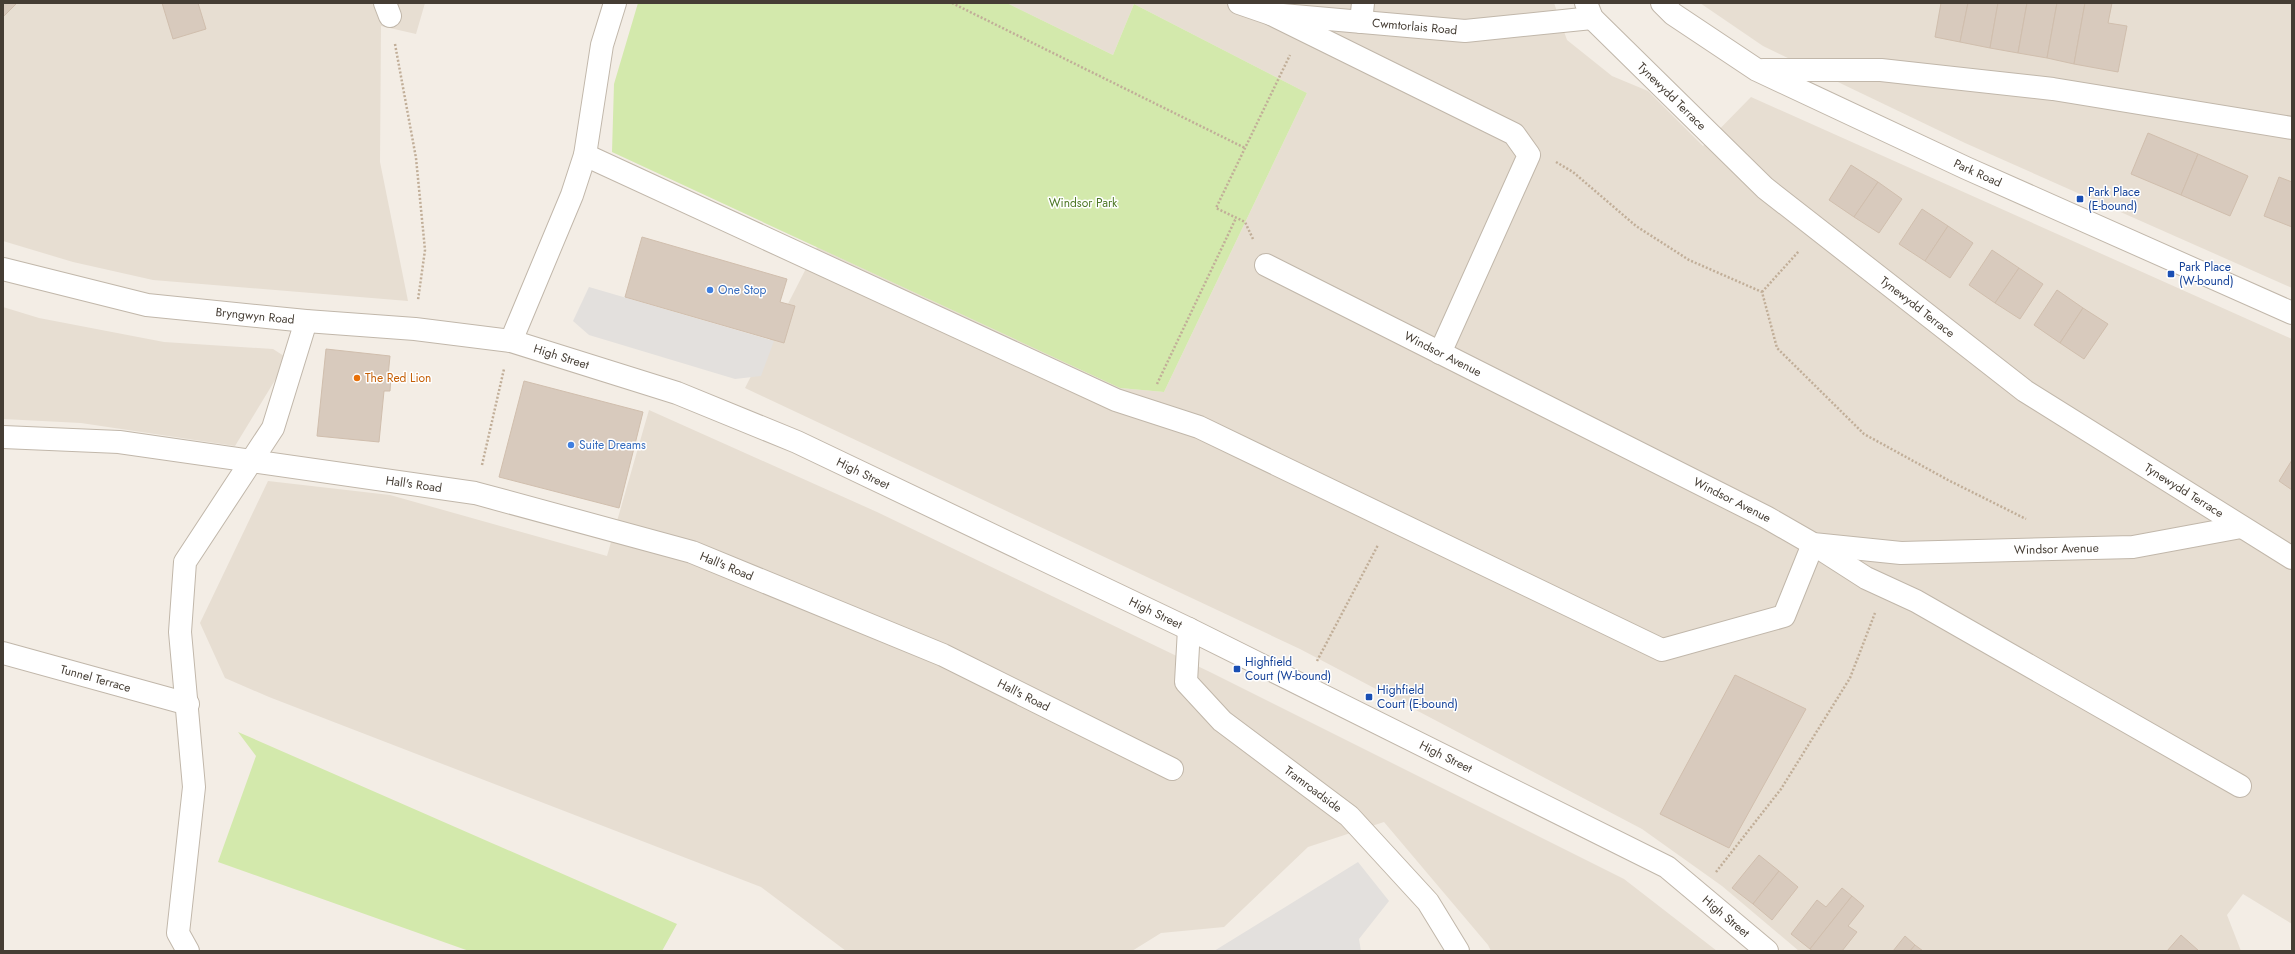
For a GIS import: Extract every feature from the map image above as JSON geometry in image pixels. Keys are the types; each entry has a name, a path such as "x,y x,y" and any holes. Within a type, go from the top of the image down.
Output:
{"street":[{"path":"511,341 572,195 585,156 602,45 615,3"},
{"name":"Cwmtorlais Road","path":"1239,3 1271,14 1362,12 1465,31 1589,11"},
{"name":"Park Road","path":"1668,9 1757,70 1966,168 2292,313"},
{"name":"Tynewydd Terrace","path":"1589,11 1765,188 2025,391 2292,558"},
{"path":"1271,14 1514,134 1529,155 1440,353"},
{"path":"1757,70 1881,70 2061,90 2292,128"},
{"path":"585,156 1116,400 1199,427 1662,650 1784,616 1813,544 1866,578 1916,601 2240,786"},
{"name":"Windsor Avenue","path":"1266,266 1759,514 1813,544 1901,553 2133,547 2241,527"},
{"name":"Bryngwyn Road","path":"3,269 147,305 306,321 415,329 511,341"},
{"path":"188,951 178,933 194,787 188,704 180,632 185,562 273,428 306,321"},
{"name":"High Street","path":"511,341 677,393 797,442 1189,629 1667,867 1766,951"},
{"name":"Hall's Road","path":"3,437 119,442 250,462 475,493 692,552 943,655 1172,769"},
{"name":"Tramroadside","path":"1189,629 1186,682 1222,721 1349,816 1428,902 1458,951"},
{"name":"Tunnel Terrace","path":"3,653 188,704"}],"path":[{"path":"952,3 1245,148"},
{"path":"387,9 416,158 425,250 415,329"},
{"path":"1266,266 1245,222 1216,208 1302,30"},
{"path":"1553,160 1573,172 1636,226 1689,260 1762,292"},
{"path":"1144,409 1236,218"},
{"path":"1762,292 1818,229"},
{"path":"1762,292 1777,348 1864,434 1948,480 2030,521"},
{"path":"475,493 511,341"},
{"path":"1304,686 1392,520"},
{"path":"1699,894 1781,789 1850,678 1885,587"}],"shaded area":[{"path":"3,3 425,3 416,34 381,26 380,162 408,301 153,280 73,262 3,241"},
{"path":"1007,3 1554,3 1567,40 1612,76 1648,91 1703,146 1751,97 2292,339 2292,924 2243,894 2227,915 2241,951 1799,951 1722,886 1642,829 1300,649 745,388 817,247 1120,388 1164,392 1307,93 1134,4 1113,55"},
{"path":"1700,3 2292,3 2292,288 1965,143 1763,46"},
{"path":"589,287 774,341 761,376 735,379 589,335 573,321"},
{"path":"3,307 39,318 164,342 273,349 284,356 283,367 235,446 81,423 3,419"},
{"path":"649,410 877,512 1212,673 1624,879 1717,951 1491,951 1488,945 1384,822 1308,847 1224,927 1161,933 1132,951 846,951 761,887 269,697 225,678 200,623 268,481 390,495 607,556"},
{"path":"1358,862 1389,901 1359,939 1361,951 1214,951"}],"green space":[{"name":"Windsor Park","path":"638,3 1007,3 1113,55 1134,4 1307,93 1164,392 1120,388 612,152 614,84"},
{"path":"238,732 677,924 662,951 469,951 218,862 256,756"}],"building":[{"path":"3,3 17,3 3,17"},
{"path":"162,3 198,3 206,29 173,39"},
{"path":"1941,3 1968,3 1960,42 1935,37"},
{"path":"1968,3 1998,3 1990,48 1960,42"},
{"path":"1998,3 2027,3 2018,53 1990,48"},
{"path":"2027,3 2057,3 2047,58 2018,53"},
{"path":"2057,3 2085,3 2074,64 2047,58"},
{"path":"2085,3 2112,3 2108,23 2127,26 2118,72 2074,64"},
{"path":"2148,133 2198,154 2181,195 2131,174"},
{"path":"2198,154 2248,176 2230,216 2181,195"},
{"path":"1851,165 1878,182 1854,217 1829,200"},
{"path":"2279,177 2292,182 2292,227 2264,216"},
{"path":"1878,182 1902,199 1879,233 1854,217"},
{"path":"1922,209 1948,226 1925,261 1899,244"},
{"path":"1948,226 1973,243 1950,278 1925,261"},
{"path":"642,237 787,279 780,302 795,306 784,343 625,297"},
{"path":"1992,250 2019,268 1995,303 1969,285"},
{"path":"2019,268 2043,284 2020,319 1995,303"},
{"path":"2057,290 2083,308 2060,343 2034,325"},
{"path":"2083,308 2108,324 2084,359 2060,343"},
{"path":"326,349 390,356 388,376 391,376 390,391 384,391 379,442 317,436"},
{"name":"Suite Dreams","path":"524,381 643,412 619,508 499,477"},
{"path":"2292,460 2292,490 2279,481"},
{"path":"1735,675 1806,709 1729,848 1660,814"},
{"path":"1759,855 1779,871 1753,904 1732,888"},
{"path":"1779,871 1798,887 1772,920 1753,904"},
{"path":"1842,888 1852,896 1810,949 1791,934 1817,900 1826,907"},
{"path":"1852,896 1864,906 1848,926 1857,932 1842,951 1813,951 1810,949"},
{"path":"2181,935 2199,951 2167,951"},
{"path":"1905,936 1915,945 1910,951 1893,951"},
{"path":"1915,945 1923,951 1910,951"}],"place":[{"name":"Park Place (E-bound)","path":"2080,199"},
{"name":"Park Place (W-bound)","path":"2171,274"},
{"name":"One Stop","path":"710,290"},
{"name":"The Red Lion","path":"357,378"},
{"name":"Suite Dreams","path":"571,445"},
{"name":"Highfield Court (W-bound)","path":"1237,669"},
{"name":"Highfield Court (E-bound)","path":"1369,697"}]}
